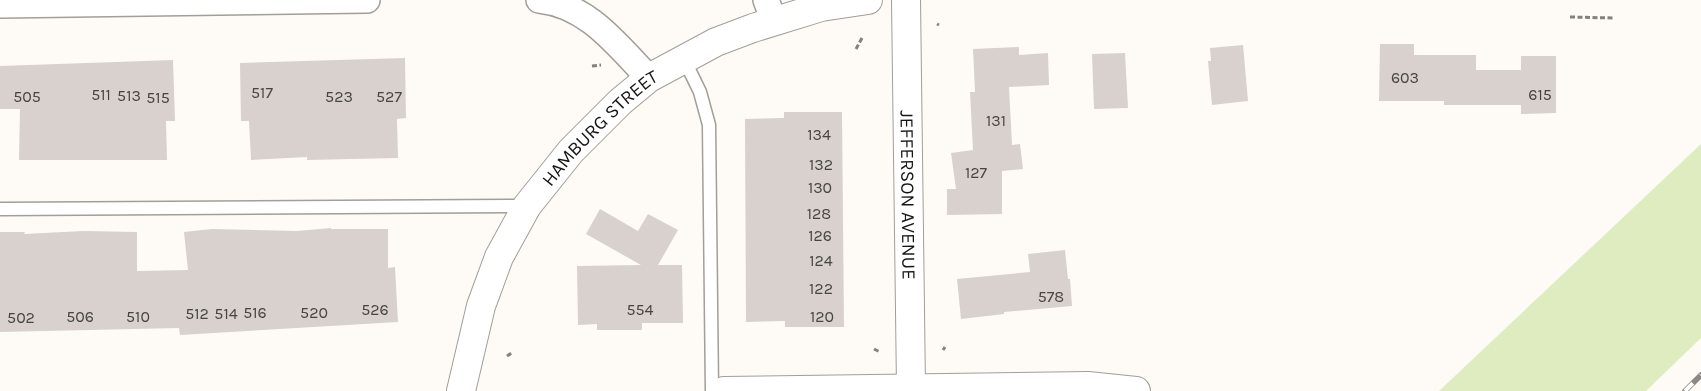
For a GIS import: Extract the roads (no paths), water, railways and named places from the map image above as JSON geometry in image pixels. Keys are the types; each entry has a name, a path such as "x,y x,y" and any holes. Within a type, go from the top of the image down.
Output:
{"street":[{"path":"0,5 367,0"},
{"path":"539,0 560,4 575,10 596,24 649,78"},
{"name":"HAMBURG STREET","path":"461,391 481,306 499,257 527,206 571,151 620,102 649,78 770,10 821,7 868,0"},
{"name":"JEFFERSON AVENUE","path":"906,0 910,390"},
{"path":"724,391 910,390 1088,386 1136,391"}],"lane":[{"path":"684,59 700,92 709,125 712,391"},
{"path":"0,209 527,206"}],"railway":[{"path":"1685,391 1701,375"}]}
